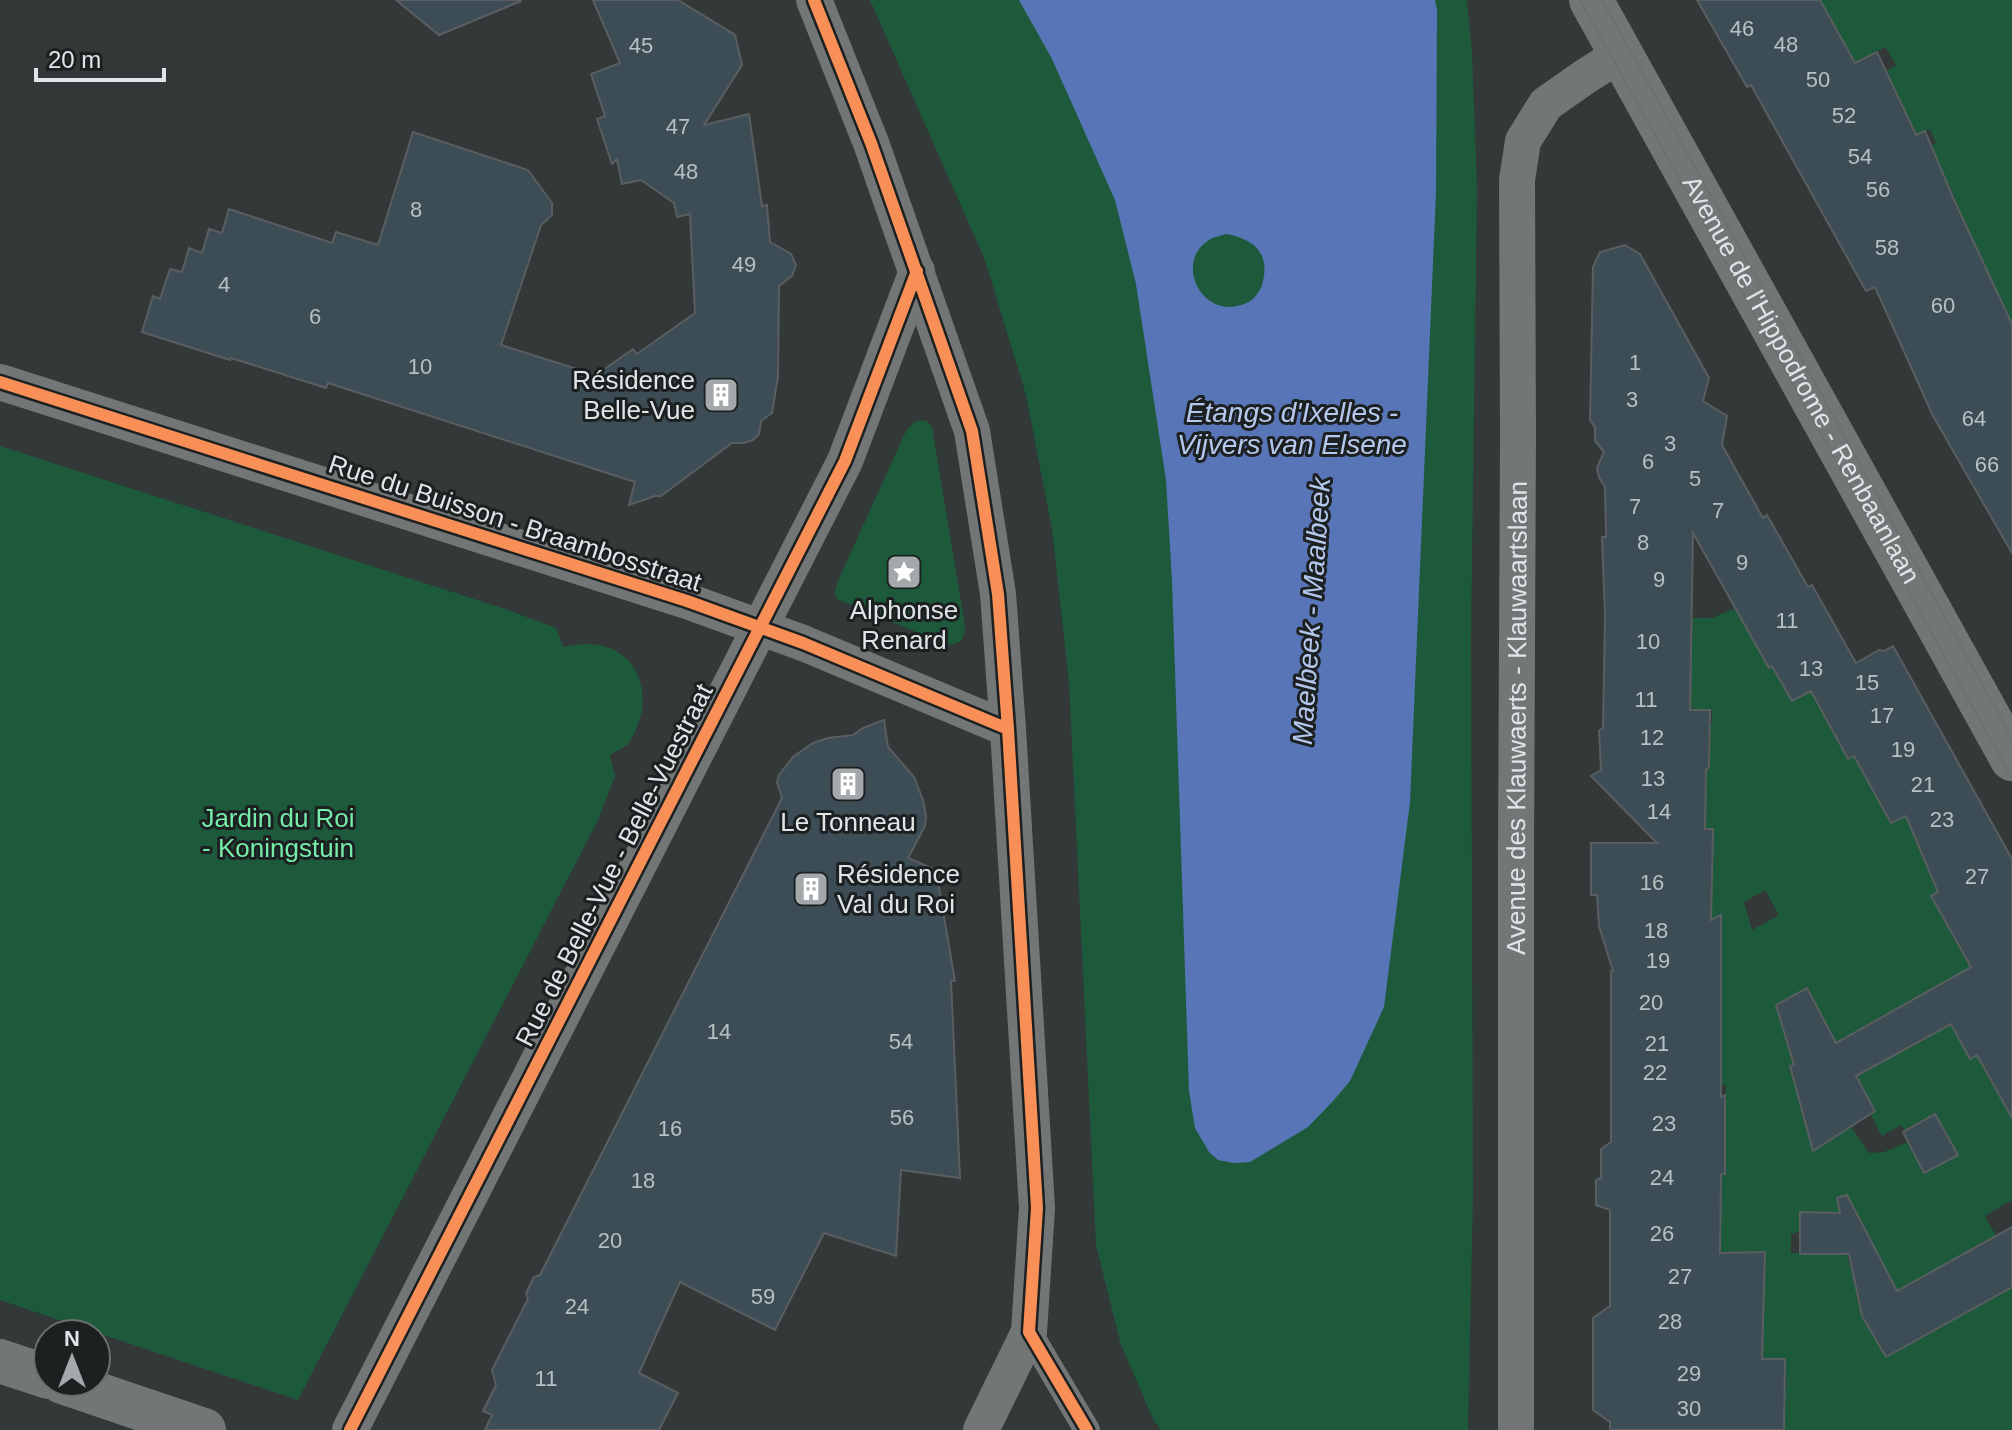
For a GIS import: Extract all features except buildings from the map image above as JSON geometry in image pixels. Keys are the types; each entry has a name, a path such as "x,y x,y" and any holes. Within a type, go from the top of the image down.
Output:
{"main road":[{"name":"Avenue de l'Hippodrome - Renbaanlaan","path":"1591,0 2012,759"},
{"path":"0,1361 32,1372"},
{"path":"109,1398 204,1430"}],"street":[{"path":"814,0 871,143 972,431 998,594 1037,1208 1029,1332 981,1430"},
{"name":"Avenue des Klauwaerts - Klauwaartslaan","path":"1516,1430 1517,180 1523,141 1546,104 1621,54"},
{"name":"Rue de Belle-Vue - Belle-Vuestraat","path":"350,1430 845,461 917,271"},
{"name":"Rue du Buisson - Braambosstraat","path":"0,382 687,601 803,643 1008,729"},
{"path":"1029,1332 1087,1430"}],"green space":[{"path":"870,0 1467,0 1477,187 1471,637 1473,1194 1468,1430 1161,1430 1154,1421 1121,1345 1096,1245 1069,682 1052,529 1026,395 985,260"},
{"path":"1820,0 2012,0 2012,324 1973,242 1952,211 1956,201 1948,183 1922,197 1917,152 1936,143 1930,129 1903,140 1905,112 1886,71 1896,65 1885,47 1855,63"},
{"path":"921,420 932,427 965,626 963,638 947,645 837,599 835,591 906,431 914,422"},
{"name":"Jardin du Roi - Koningstuin","path":"0,446 508,610 556,628 563,647 596,644 627,659 639,678 643,701 641,713 630,741 610,755 615,776 598,820 298,1400 112,1338 112,1318 54,1318 0,1300"},
{"path":"1744,604 1743,622 1768,667 1772,666 1792,701 1822,685 1848,758 1859,752 1863,774 1872,790 1879,788 1888,803 1882,807 1890,823 1913,813 1918,846 1955,882 1931,897 1955,939 1978,963 1813,1056 1851,1127 1869,1153 1884,1152 1908,1142 1924,1173 1958,1154 1935,1114 1905,1131 1901,1125 1882,1136 1870,1114 1875,1110 1856,1076 1951,1024 1988,1048 2012,1081 2012,1200 1985,1216 1996,1236 1956,1318 2012,1287 2012,1430 1784,1430 1729,1387 1787,1386 1783,1359 1752,1359 1748,1297 1764,1298 1764,1282 1748,1281 1714,1254 1718,1102 1726,1102 1726,1085 1700,1084 1711,949 1713,830 1705,829 1705,729 1712,722 1712,711 1690,710 1691,618 1712,618","holes":["1765,890 1779,915 1752,930 1744,902","1807,989 1784,1030 1776,1005","1800,1212 1836,1213 1838,1221 1856,1212 1877,1252 1850,1266 1847,1254 1791,1253 1791,1234 1800,1231"]}],"water":[{"name":"Étangs d'Ixelles - Vijvers van Elsene","path":"1019,0 1435,0 1437,11 1436,192 1410,802 1384,1007 1350,1081 1334,1100 1308,1127 1250,1162 1218,1160 1209,1152 1195,1128 1189,1091 1166,480 1136,284 1115,200 1052,59","holes":["1226,234 1236,236 1258,250 1264,274 1257,295 1241,305 1227,307 1204,296 1193,274 1194,261 1199,250 1211,239"]}],"tram line":[{"path":"1580,0 2012,778"},
{"path":"1602,0 2012,738"}],"cycle path":[{"path":"814,0 871,143 972,431 998,594 1008,729 1037,1208 1029,1332 1087,1430"},
{"path":"350,1430 845,461 917,271"},
{"path":"0,382 687,601 803,643 1008,729"}],"place":[{"name":"Résidence Belle-Vue","path":"721,395"},
{"name":"Alphonse Renard","path":"904,572"},
{"name":"Le Tonneau","path":"848,784"},
{"name":"Résidence Val du Roi","path":"811,889"}],"water label":[{"name":"Maelbeek - Maalbeek","path":"1311,611"}]}
